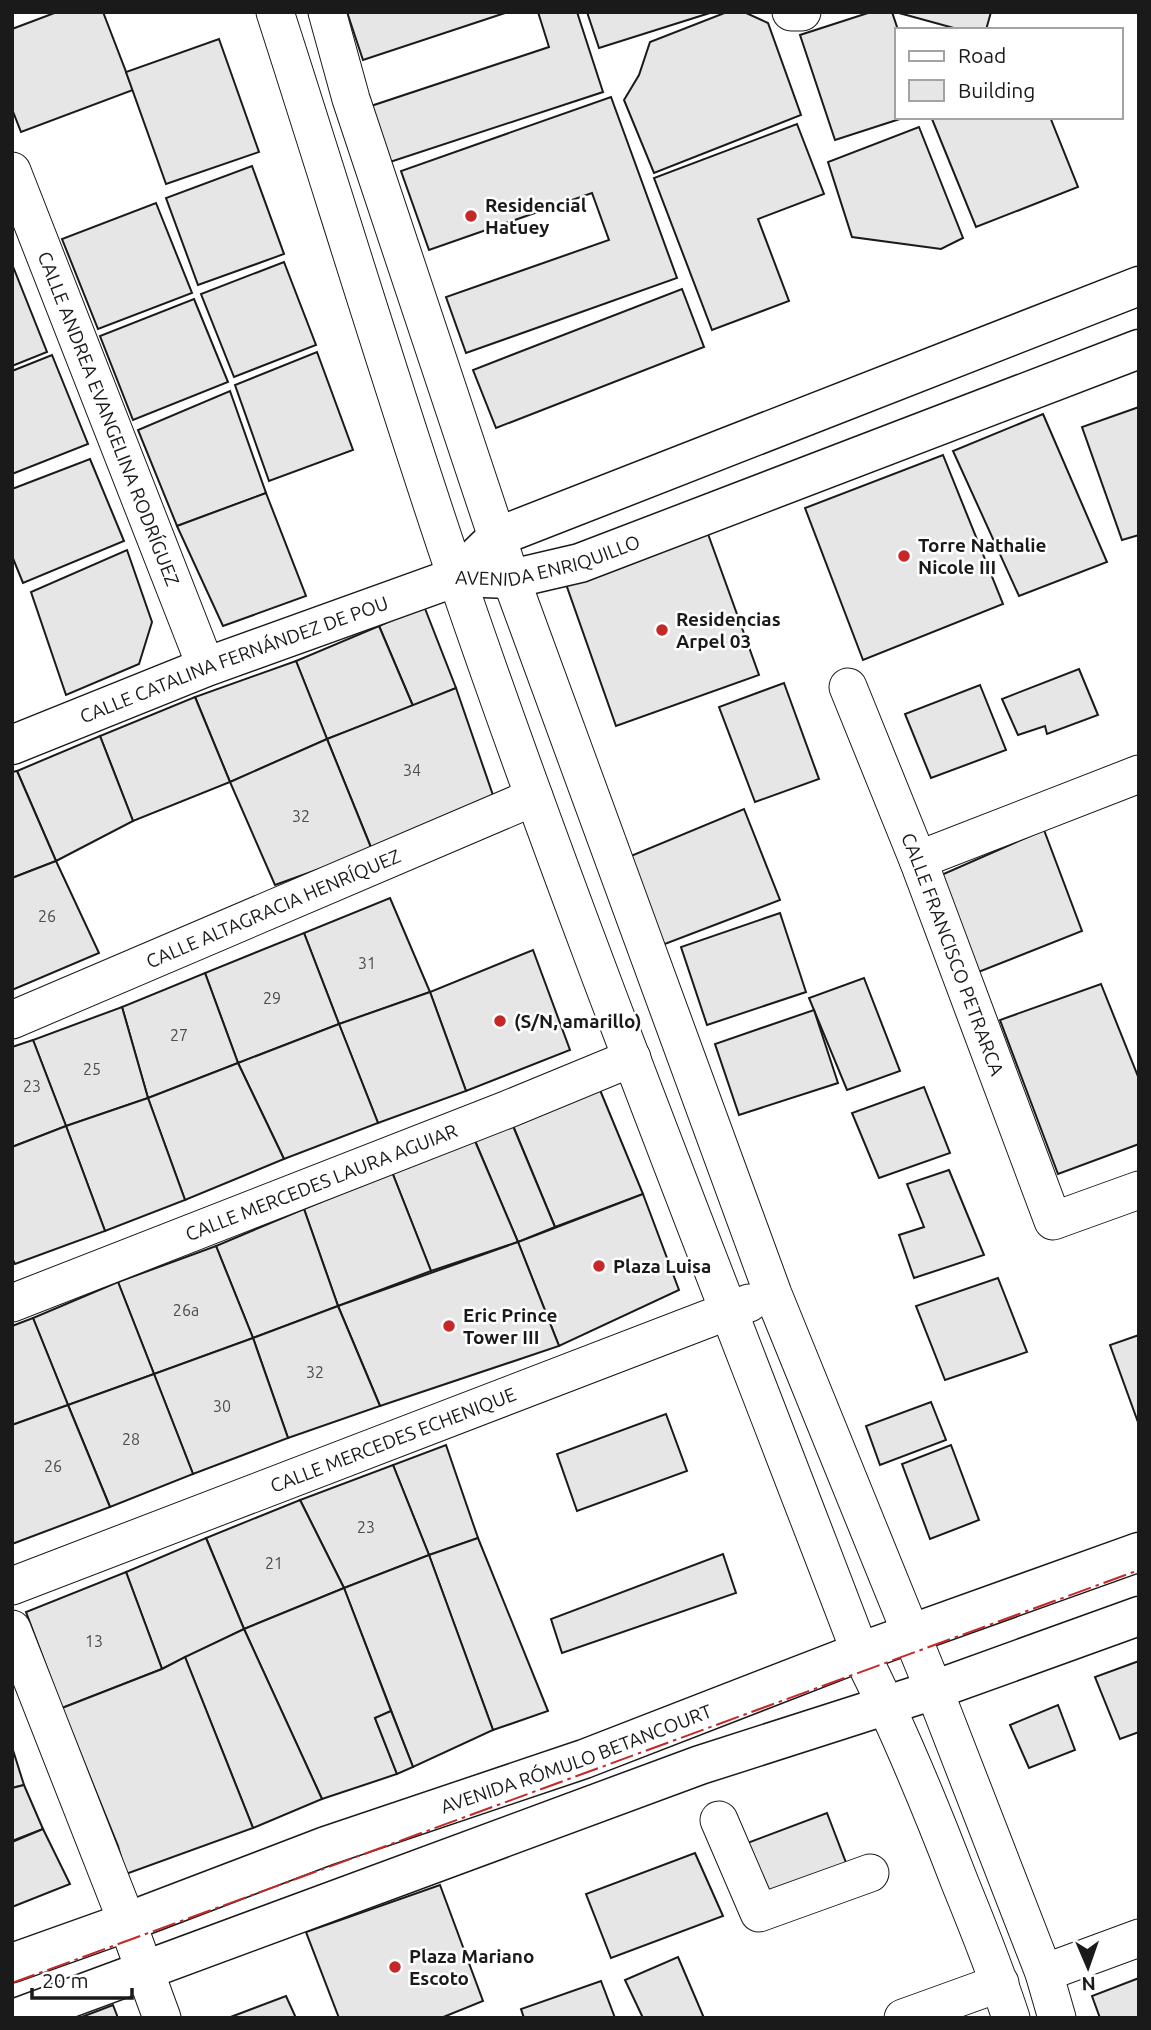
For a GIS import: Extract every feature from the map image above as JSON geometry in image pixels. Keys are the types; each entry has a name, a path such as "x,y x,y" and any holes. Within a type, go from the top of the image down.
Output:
{"main road":[{"name":"AVENIDA ENRIQUILLO","path":"456,578 497,537 1139,286"},
{"name":"AVENIDA ENRIQUILLO","path":"456,578 512,579 580,563 1139,349"},
{"name":"CALLE CATALINA FERNÁNDEZ DE POU","path":"12,745 206,667 456,578"},
{"name":"AVENIDA RÓMULO BETANCOURT","path":"12,1963 326,1846 584,1759 860,1653 1139,1552"},
{"path":"16,2018 700,1765 934,1690 1139,1616"}],"street":[{"path":"275,12 456,578 534,797 727,1311 860,1653 887,1705 946,1846 1011,2018"},
{"path":"327,12 351,99 512,579 773,1294 934,1690 1044,1973 1057,2018"},
{"path":"791,12 802,12"},
{"name":"CALLE ANDREA EVANGELINA RODRÍGUEZ","path":"12,171 206,667"},
{"name":"CALLE FRANCISCO PETRARCA","path":"848,687 918,860 1053,1221 1139,1190"},
{"path":"918,860 1139,774"},
{"name":"CALLE ALTAGRACIA HENRÍQUEZ","path":"12,1020 534,797"},
{"name":"CALLE MERCEDES LAURA AGUIAR","path":"12,1303 632,1058"},
{"name":"CALLE MERCEDES ECHENIQUE","path":"12,1586 773,1294"},
{"path":"12,1629 128,1922 162,2018"},
{"path":"719,1820 760,1913 870,1873"},
{"path":"1044,1973 1139,1938"},
{"path":"903,2018 1000,1983"}],"building":[{"path":"57,12 103,12 133,90 21,132 12,109 12,29"},
{"path":"347,12 508,12 363,60"},
{"path":"538,12 577,12 603,92 390,162 371,106 549,47"},
{"path":"587,12 713,12 599,48"},
{"path":"727,12 744,12 768,23 801,115 654,173 624,100 639,75 650,42"},
{"path":"871,12 892,12 897,28 895,28 895,119 900,119 835,140 800,35"},
{"path":"991,12 987,28 954,28 899,13"},
{"path":"219,39 259,152 166,184 126,72"},
{"name":"Residencial Hatuey","path":"611,97 677,278 466,353 446,297 609,240 592,193 429,250 401,171"},
{"path":"932,119 1051,119 1078,187 976,227"},
{"path":"797,124 824,194 758,219 789,301 712,330 654,178"},
{"path":"919,127 963,238 941,249 852,237 828,162"},
{"path":"252,166 284,254 198,285 166,198"},
{"path":"156,203 192,293 98,329 62,239"},
{"path":"284,262 316,345 234,377 201,294"},
{"path":"12,264 47,352 12,366"},
{"path":"682,289 704,347 496,428 473,370"},
{"path":"194,299 228,382 133,420 100,336"},
{"path":"317,352 353,450 269,481 235,385"},
{"path":"52,355 88,444 12,474 12,371"},
{"path":"230,391 266,493 177,526 138,430"},
{"path":"1139,407 1139,535 1122,540 1082,427"},
{"path":"1043,414 1107,562 1019,596 953,451"},
{"name":"Torre Nathalie Nicole III","path":"943,455 1003,604 863,660 805,508"},
{"path":"90,459 124,541 23,583 12,556 12,489"},
{"path":"266,493 306,596 223,626 177,526"},
{"name":"Residencias Arpel 03","path":"708,534 759,675 616,726 566,584"},
{"path":"127,550 152,622 139,664 66,695 31,592"},
{"path":"424,606 456,688 413,706 379,626"},
{"path":"379,626 413,706 327,739 296,661"},
{"path":"296,661 327,739 230,782 195,697"},
{"path":"1079,669 1098,715 1047,734 1045,726 1018,735 1002,699"},
{"path":"784,683 819,779 755,802 719,707"},
{"path":"980,685 1006,750 931,778 905,714"},
{"path":"456,688 495,801 372,850 327,739"},
{"path":"195,697 230,782 133,821 100,736"},
{"path":"100,736 133,821 56,861 17,771"},
{"path":"327,739 372,850 275,885 230,782"},
{"path":"17,771 56,861 12,878 12,772"},
{"path":"744,809 780,900 657,947 626,858"},
{"path":"1044,830 1082,931 976,973 939,876"},
{"path":"56,861 99,953 12,990 12,878"},
{"path":"390,898 430,992 339,1024 304,933"},
{"path":"780,913 806,992 707,1025 681,947"},
{"path":"304,933 339,1024 238,1063 205,973"},
{"name":"(S/N, amarillo)","path":"533,950 570,1050 466,1091 430,992"},
{"path":"205,973 238,1063 148,1098 122,1007"},
{"path":"864,978 900,1071 847,1090 809,998"},
{"path":"1101,984 1139,1079 1139,1144 1058,1174 1000,1020"},
{"path":"430,992 466,1091 378,1123 339,1024"},
{"path":"122,1007 148,1098 66,1126 33,1040"},
{"path":"814,1010 838,1083 739,1115 715,1044"},
{"path":"339,1024 378,1123 284,1159 238,1063"},
{"path":"33,1040 66,1126 12,1147 12,1047"},
{"path":"238,1063 284,1159 185,1200 148,1098"},
{"path":"924,1087 950,1153 879,1178 852,1113"},
{"path":"600,1090 643,1194 555,1227 513,1126"},
{"path":"148,1098 185,1200 105,1231 66,1126"},
{"path":"66,1126 105,1231 15,1264 12,1258 12,1147"},
{"path":"513,1126 555,1227 518,1242 475,1141"},
{"path":"475,1141 518,1242 431,1271 392,1172"},
{"path":"949,1170 984,1255 914,1278 899,1235 924,1227 907,1184"},
{"path":"392,1172 431,1271 338,1306 304,1209"},
{"name":"Plaza Luisa","path":"643,1194 679,1290 559,1346 518,1242"},
{"path":"304,1209 338,1306 253,1338 216,1246"},
{"name":"Eric Prince Tower III","path":"518,1242 559,1346 380,1406 338,1306"},
{"path":"216,1246 253,1338 154,1374 118,1282"},
{"path":"998,1278 1027,1352 945,1380 916,1306"},
{"path":"118,1282 154,1374 68,1405 33,1318"},
{"path":"338,1306 380,1406 288,1438 253,1338"},
{"path":"33,1318 68,1405 12,1425 12,1326"},
{"path":"1139,1335 1139,1425 1110,1345"},
{"path":"253,1338 288,1438 193,1474 154,1374"},
{"path":"154,1374 193,1474 110,1507 68,1405"},
{"path":"931,1402 946,1440 880,1465 866,1426"},
{"path":"68,1405 110,1507 12,1544 12,1425"},
{"path":"666,1414 687,1471 577,1511 557,1454"},
{"path":"446,1445 478,1538 429,1555 393,1465"},
{"path":"951,1445 979,1520 930,1539 902,1464"},
{"path":"393,1465 429,1555 344,1588 300,1500"},
{"path":"300,1500 344,1588 244,1629 206,1538"},
{"path":"206,1538 244,1629 162,1669 126,1572"},
{"path":"478,1538 548,1711 493,1730 429,1555"},
{"path":"723,1554 736,1593 562,1653 551,1619"},
{"path":"429,1555 493,1730 413,1767 344,1588"},
{"path":"126,1572 162,1669 62,1708 26,1612"},
{"path":"344,1588 391,1711 375,1718 397,1774 322,1799 244,1629"},
{"path":"244,1629 322,1799 253,1828 185,1657"},
{"path":"185,1657 253,1828 126,1874 118,1846 62,1708 162,1669"},
{"path":"1139,1661 1139,1732 1120,1739 1095,1677"},
{"path":"1058,1705 1075,1750 1029,1768 1010,1725"},
{"path":"391,1711 413,1767 397,1774 375,1718"},
{"path":"12,1747 24,1785 12,1788"},
{"path":"24,1785 43,1829 12,1841 12,1788"},
{"path":"827,1813 848,1868 764,1900 742,1845"},
{"path":"43,1829 70,1884 12,1907 12,1842"},
{"path":"695,1853 723,1916 611,1958 586,1894"},
{"name":"Plaza Mariano Escoto","path":"440,1885 483,2001 441,2018 339,2018 306,1932"},
{"path":"678,1957 704,2018 643,2018 625,1980"},
{"path":"1139,1978 1139,2018 1100,2018 1092,1996"},
{"path":"601,1981 615,2018 524,2018 521,2009"},
{"path":"286,1996 296,2018 228,2018"},
{"path":"113,2005 118,2018 79,2018"}],"power":[{"path":"12,1983 1139,1570"}],"place":[{"name":"Residencial Hatuey","path":"471,216"},
{"name":"Torre Nathalie Nicole III","path":"904,556"},
{"name":"Residencias Arpel 03","path":"662,630"},
{"name":"(S/N, amarillo)","path":"500,1021"},
{"name":"Plaza Luisa","path":"599,1266"},
{"name":"Eric Prince Tower III","path":"449,1326"},
{"name":"Plaza Mariano Escoto","path":"395,1967"}]}
